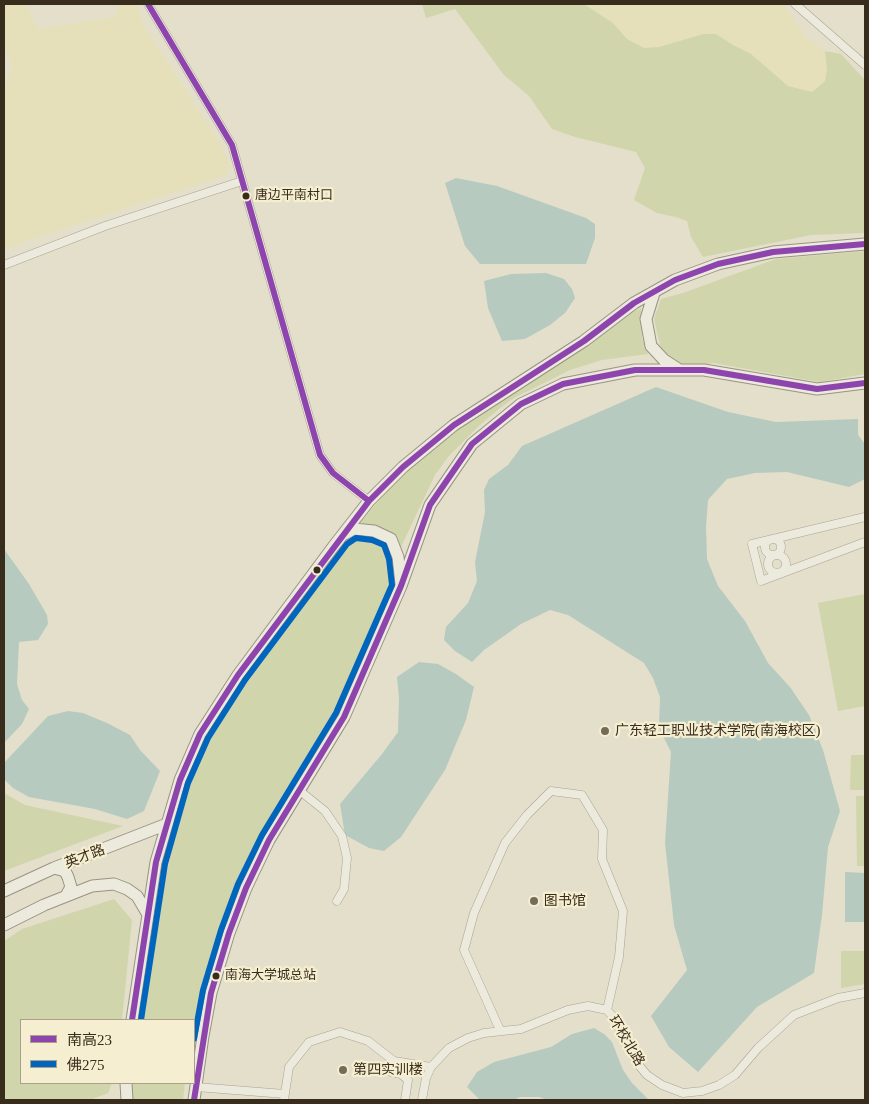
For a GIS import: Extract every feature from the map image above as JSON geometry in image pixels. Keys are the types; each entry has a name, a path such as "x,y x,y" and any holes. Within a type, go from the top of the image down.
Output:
{"main road":[{"path":"132,1019 156,862 180,780 200,734 238,675 369,501 403,467 454,425 584,341 634,303 675,280 718,264 773,252 865,244"},
{"path":"654,293 646,319 651,346 664,360 679,370"},
{"path":"194,1100 211,993 229,934 246,888 269,840 344,717 401,586 430,505 472,444 521,404 563,384 635,370 704,370 817,389 865,384"},
{"path":"341,537 354,529 374,531 391,539 398,557 401,586"},
{"name":"英才路","path":"4,891 54,868 152,832 168,824"},
{"path":"54,868 65,871 68,877 71,887 66,896"},
{"path":"4,925 44,905 92,886 114,884 127,889 137,896 147,913"},
{"path":"126,1084 127,1100"}],"street":[{"path":"148,4 232,145 320,455 333,473 369,501"},
{"path":"795,4 865,64"},
{"path":"4,265 105,226 242,181"},
{"path":"865,517 771,539 752,544 761,581 779,573 784,571 786,562 781,556 775,555 769,554 765,550 765,544 771,539 776,539 781,545 781,550 775,555 770,559 768,565 770,571 779,573 865,542"},
{"path":"500,1030 464,950 474,913 506,843 527,815 551,791 582,795 603,830 602,859 623,911 618,958 607,1010"},
{"path":"300,792 325,811 342,836 347,858 344,889 337,901"},
{"name":"环校北路","path":"422,1100 426,1078 431,1067 449,1048 468,1038 500,1030 521,1029 568,1010 588,1006 607,1010 614,1018 637,1063 647,1075 683,1093 702,1091 719,1085 735,1074 758,1048 794,1015 838,998 865,993"},
{"path":"196,1087 285,1097 289,1067 309,1042 340,1032 368,1041 394,1061 431,1067"},
{"path":"394,1061 391,1072 401,1074 408,1080 405,1100"}],"shaded area":[{"path":"4,4 27,4 37,29 115,17 118,4 136,4 146,29 221,145 230,164 227,175 24,242 4,251 4,94 12,66 4,43"},
{"path":"584,4 783,4 806,37 825,51 827,70 825,81 812,92 788,86 716,34 703,34 659,47 644,48 627,39 613,23"},
{"path":"456,178 497,186 586,218 595,224 595,238 586,264 480,264 465,246 445,183"},
{"path":"546,273 564,279 572,289 575,298 565,313 550,325 525,339 502,341 488,308 484,281 511,274"},
{"path":"656,387 728,412 776,422 858,419 858,435 865,444 865,479 849,487 787,472 755,473 727,479 708,500 706,527 707,559 718,586 745,621 768,663 790,687 809,715 823,750 840,811 828,847 822,915 814,973 757,1007 698,1072 669,1047 651,1016 687,970 674,925 665,843 671,752 659,728 660,697 653,678 644,663 568,615 550,610 521,624 484,650 472,662 455,651 444,640 446,627 468,603 477,581 475,562 485,512 484,490 489,479 508,465 522,446"},
{"path":"4,549 29,584 47,615 48,624 38,640 19,642 17,684 22,700 29,709 22,724 4,743"},
{"path":"419,662 438,664 474,687 466,720 445,770 401,837 384,851 369,848 345,835 340,804 398,732 399,698 397,677"},
{"path":"68,711 83,713 130,735 140,750 160,771 144,811 127,819 95,809 29,797 13,788 4,779 4,763 48,716"},
{"path":"845,872 865,873 865,922 845,922"},
{"path":"594,1028 612,1042 623,1070 632,1083 649,1100 548,1100 539,1097 520,1097 513,1100 480,1100 467,1087 477,1072 494,1062 551,1047 572,1034"}],"green space":[{"path":"422,4 584,4 613,23 627,39 644,48 659,47 703,34 716,34 751,54 788,86 812,92 825,81 827,70 825,51 841,54 865,80 865,233 811,235 703,257 691,237 687,221 657,213 634,200 645,168 636,152 575,137 552,129 529,96 504,75 455,9 426,18"},
{"path":"865,251 865,374 820,382 713,363 677,368 661,349 654,319 661,299 683,293 776,259"},
{"path":"641,308 642,338 648,354 602,360 570,370 514,398 499,409 448,457 435,475 401,547 398,542 377,526 359,524 394,483 458,428 550,370 557,363 586,347 627,315"},
{"path":"361,536 380,540 390,552 394,570 387,596 341,712 251,865 219,941 195,1041 195,1019 137,1019 187,773 208,731 254,661 298,605 338,549 351,538"},
{"path":"865,594 865,706 838,711 818,603"},
{"path":"851,755 865,755 865,790 850,790"},
{"path":"4,793 25,805 123,826 4,871"},
{"path":"856,796 865,796 865,866 857,866"},
{"path":"114,899 132,920 122,1019 20,1019 20,1084 112,1084 108,1093 90,1100 4,1100 4,941 22,929"},
{"path":"841,951 865,951 865,984 841,988"},
{"path":"131,1084 185,1084 183,1100 133,1100"}],"transit line":[{"name":"南高23","path":"148,4 232,145 320,455 333,473 369,501"},
{"name":"南高23","path":"132,1019 156,862 180,780 200,734 238,675 369,501 403,467 454,425 584,341 634,303 675,280 718,264 773,252 865,244"},
{"name":"南高23","path":"194,1100 211,993 229,933 246,888 269,840 344,717 401,586 430,505 472,444 521,404 563,384 635,370 704,370 817,389 865,383"},
{"name":"佛275","path":"141,1019 165,864 188,783 208,738 245,680 347,544 356,538 372,540 384,545 389,559 392,585 336,713 262,835 238,884 221,930 203,990 195,1034"}],"place":[{"name":"唐边平南村口","path":"246,196"},
{"name":"广东轻工职业技术学院(南海校区)","path":"605,731"},
{"name":"图书馆","path":"534,901"},
{"name":"南海大学城总站","path":"216,976"},
{"name":"第四实训楼","path":"343,1070"}]}
